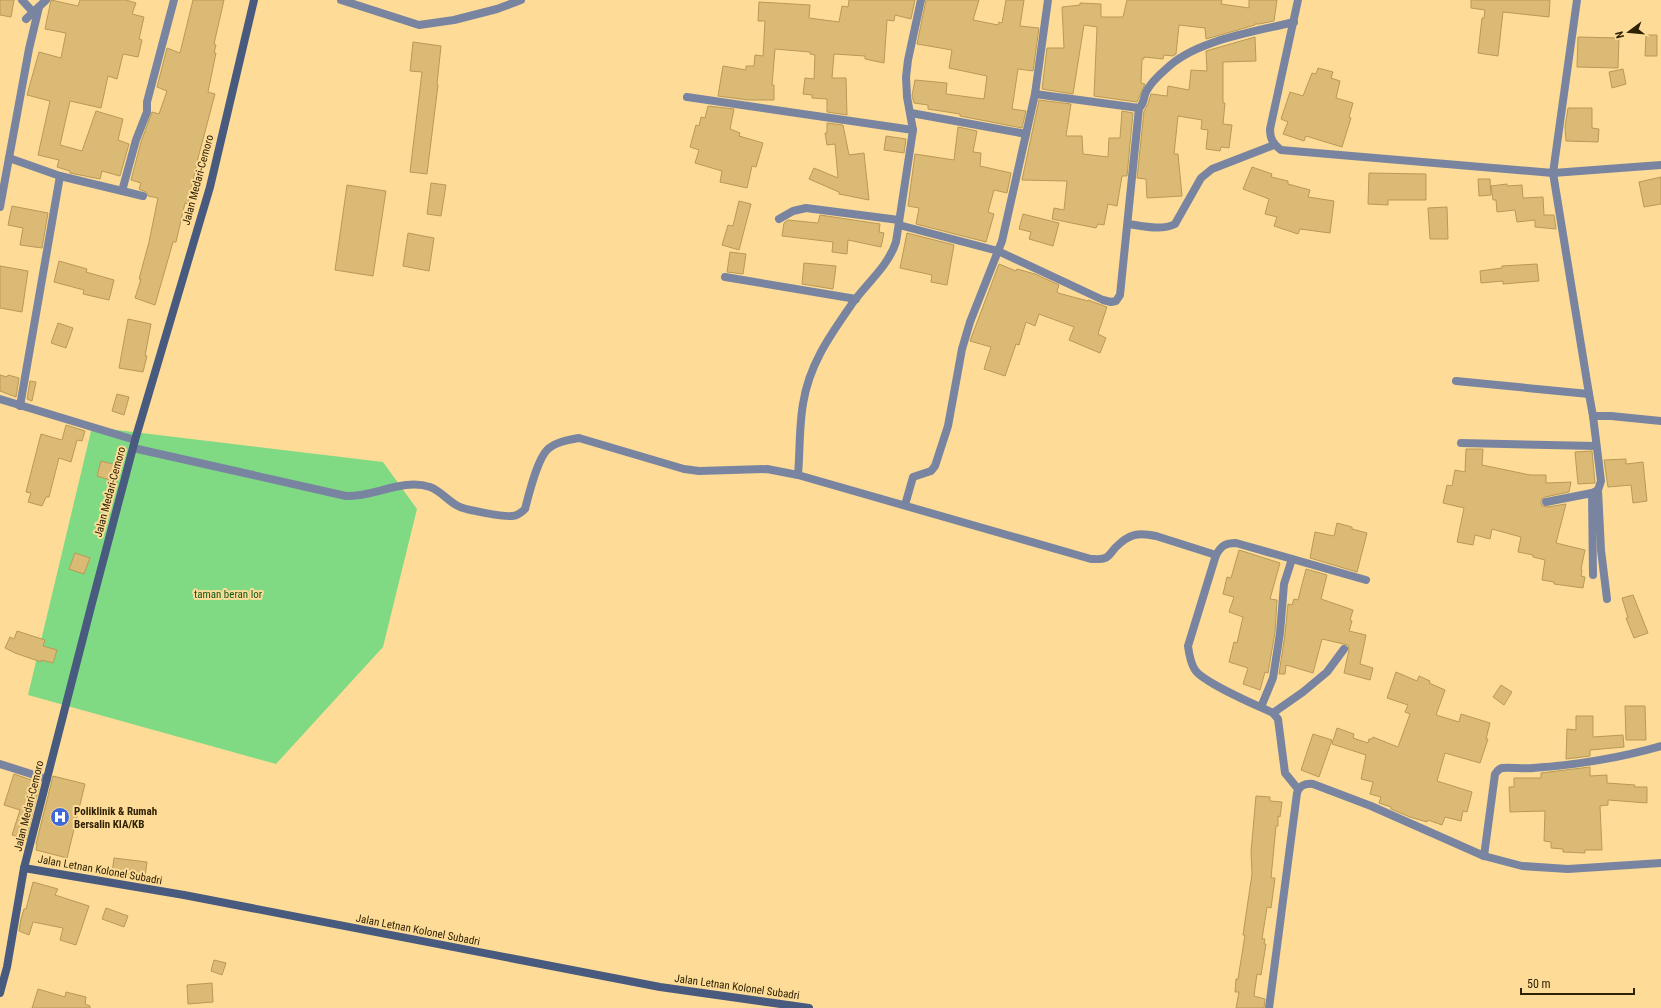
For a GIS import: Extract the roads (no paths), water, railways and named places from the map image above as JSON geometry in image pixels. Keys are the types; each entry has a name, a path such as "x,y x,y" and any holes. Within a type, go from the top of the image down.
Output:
{"street":[{"path":"22,0 36,10"},
{"path":"26,19 46,0"},
{"path":"122,191 136,140 147,112 149,94 174,0"},
{"name":"Jalan Medari-Cemoro","path":"0,993 7,967 24,868 134,444 210,187 254,0"},
{"path":"341,0 419,25 454,20 497,9 521,0"},
{"path":"497,9 499,0"},
{"path":"798,474 802,405 810,375 819,354 829,338 856,299 891,255 896,242 913,130 907,97 906,77 908,60 921,0"},
{"path":"905,505 913,477 931,471 935,466 951,411 955,385 970,322 1002,241 1035,94 1048,0"},
{"path":"1298,0 1270,129 1270,137 1274,145 1281,150 1553,172 1661,165"},
{"path":"1577,0 1553,172 1593,416 1602,481 1595,491 1593,576"},
{"path":"0,207 36,10"},
{"path":"779,219 793,211 806,208 899,223 998,252 1068,285 1111,302 1116,301 1120,295 1139,108 1144,103 1146,92 1167,67 1201,47 1217,41 1294,22"},
{"path":"1035,94 1139,108"},
{"path":"687,96 913,130"},
{"path":"911,113 1026,134"},
{"path":"1128,224 1161,228 1169,227 1175,224 1201,178 1212,169 1274,145"},
{"path":"9,158 60,176 143,196"},
{"path":"20,406 60,176"},
{"path":"725,277 856,299"},
{"path":"1456,381 1589,394"},
{"path":"0,399 134,444 346,496 361,496 410,485 423,485 432,488 452,504 460,508 512,516 522,513 525,509 540,460 546,451 553,445 579,438 684,469 699,471 767,469 798,474 1091,559 1101,559 1107,557 1122,541 1132,534 1147,534 1156,536 1216,555"},
{"path":"1593,416 1611,416 1661,421"},
{"path":"1461,443 1596,446"},
{"path":"1546,502 1595,491"},
{"path":"1595,491 1607,599"},
{"path":"1298,789 1285,773 1278,719 1273,713 1204,679 1195,670 1189,656 1188,646 1216,555 1220,547 1227,543 1236,543 1366,580"},
{"path":"1261,708 1273,678 1280,633 1284,584 1292,558"},
{"path":"1273,713 1303,692 1327,672 1344,649"},
{"path":"1484,856 1495,774 1498,770 1502,768 1520,769 1565,766 1610,759 1661,746"},
{"path":"0,764 47,779"},
{"path":"1270,1008 1298,789 1303,785 1313,784 1378,809 1484,856 1522,866 1568,869 1661,863"},
{"name":"Jalan Letnan Kolonel Subadri","path":"24,868 184,896 660,987 809,1008"}],"place":[{"name":"Poliklinik & Rumah Bersalin KIA/KB","path":"60,817"}],"park label":[{"name":"taman beran lor","path":"228,594"}]}
